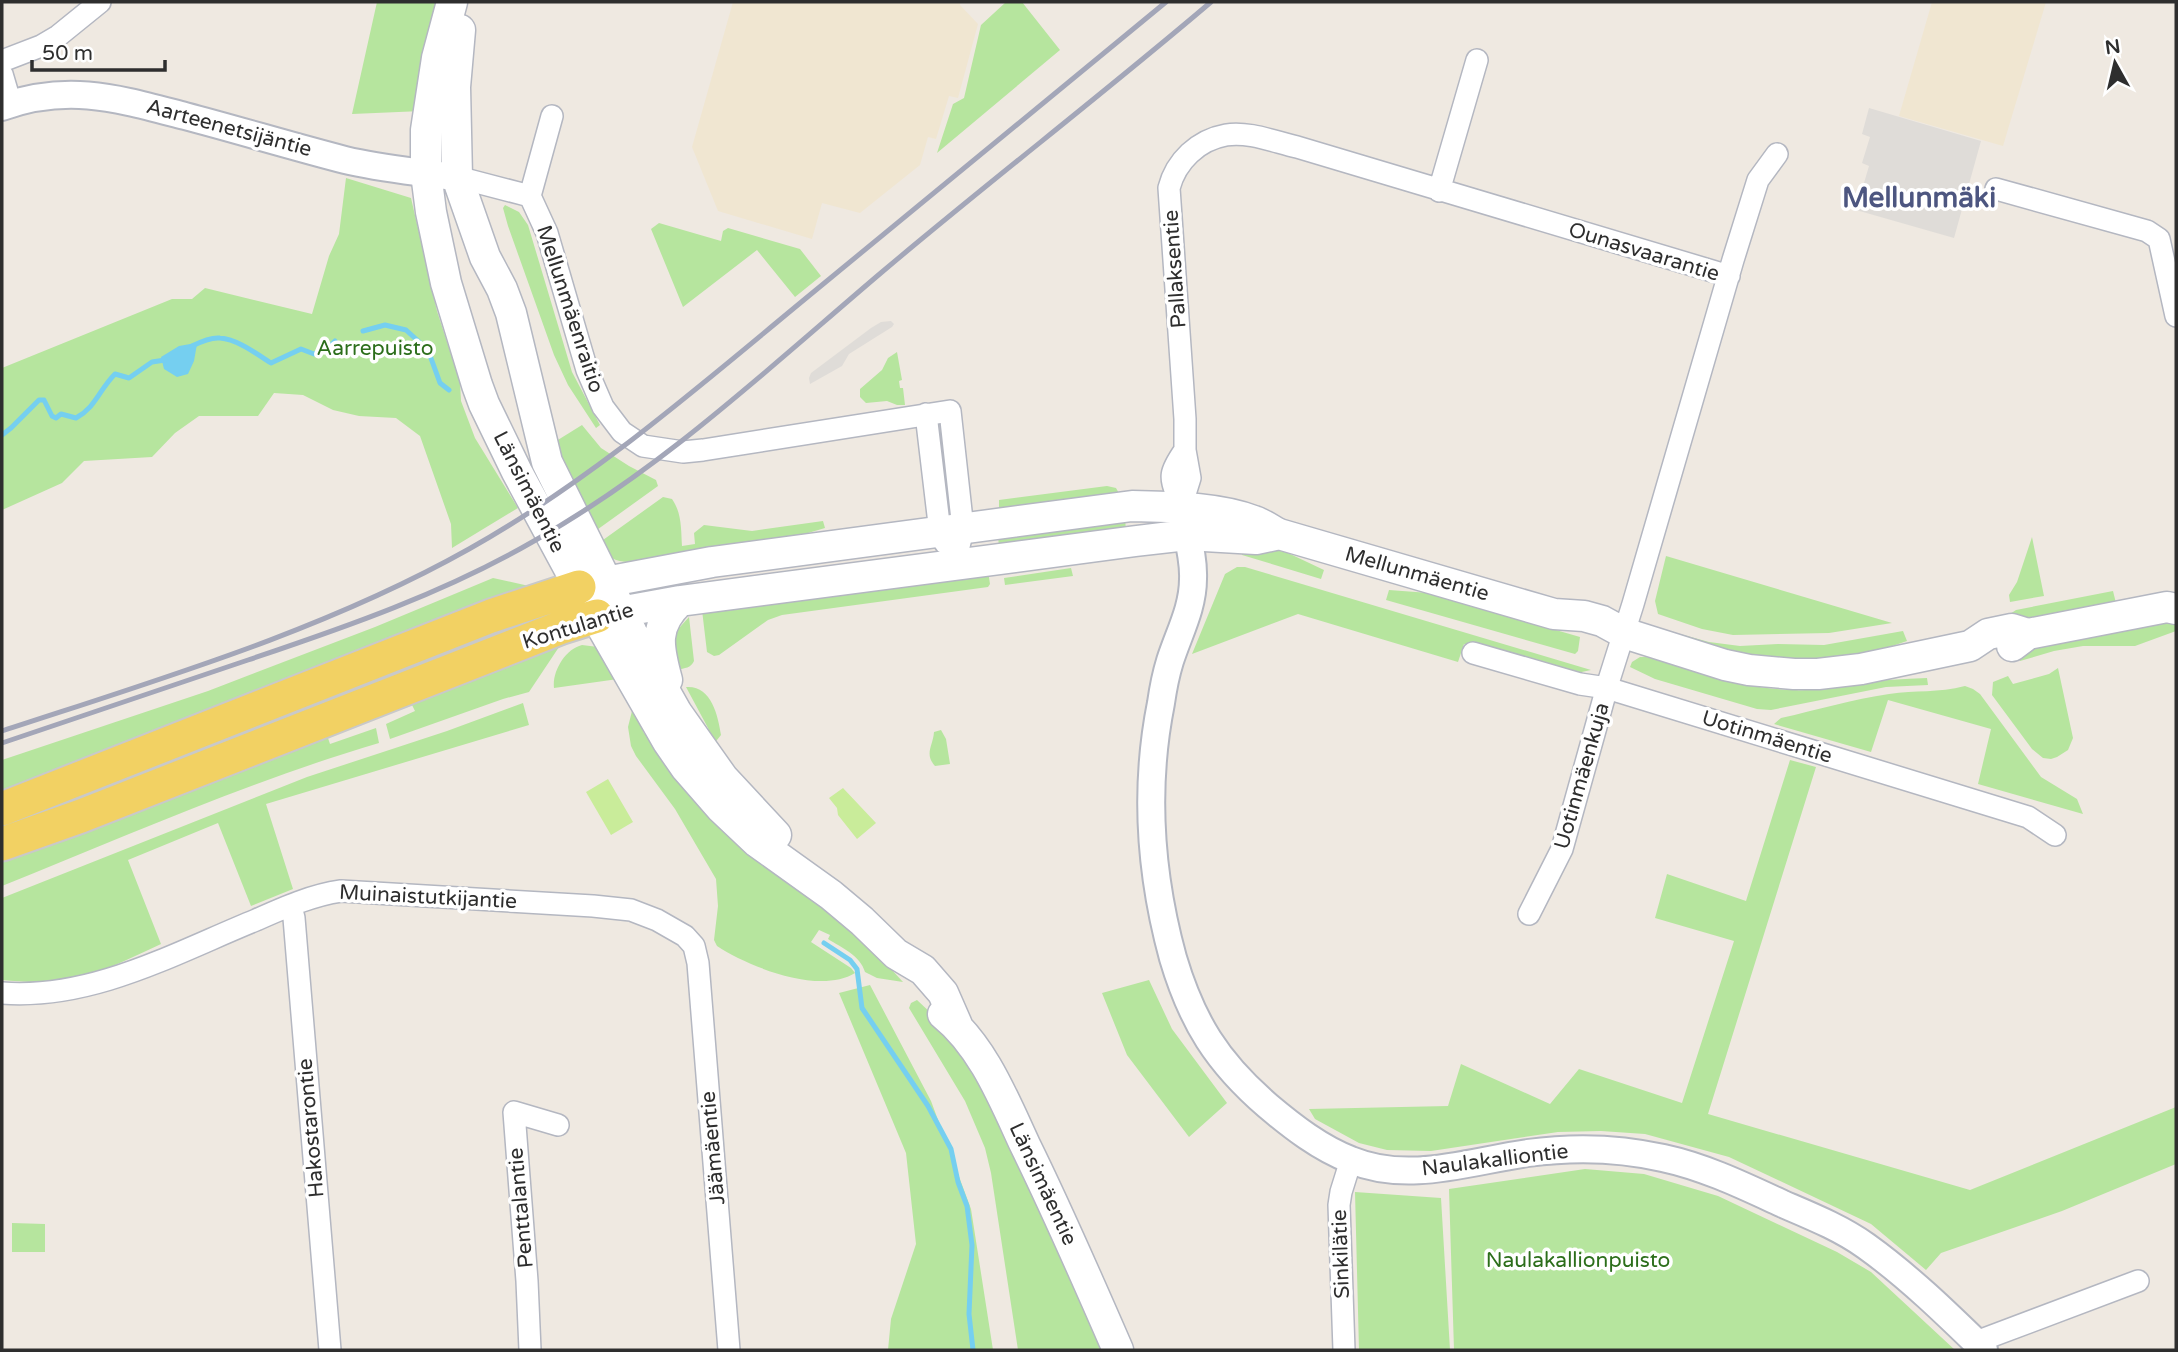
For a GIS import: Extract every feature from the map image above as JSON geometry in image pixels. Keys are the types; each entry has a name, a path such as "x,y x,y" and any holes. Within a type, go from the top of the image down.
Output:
{"main road":[{"name":"Länsimäentie","path":"452,2 437,58 429,108 426,173 446,283 484,404 517,472 593,583 610,614 668,742 720,807 757,842 831,895"},
{"name":"Länsimäentie","path":"462,2 455,87 457,177 477,239 511,313 547,462 593,583"},
{"name":"Kontulantie","path":"2,809 478,621 593,583 712,562 1132,506 1184,521"},
{"name":"Mellunmäentie","path":"1184,521 1241,516 1279,534 1555,614 1584,616 1602,621 1625,634 1725,665 1794,674 1851,671 1970,646 1988,634 2012,629 2028,634 2173,606"},
{"name":"Kontulantie","path":"2,844 81,816 562,627 610,614 680,601 955,564 1184,521"},
{"path":"677,713 660,649 660,635 668,612 680,601"},
{"name":"Länsimäentie","path":"610,614 723,778 831,895 896,954 911,982 934,1007 957,1025 977,1052 1007,1106 1052,1199 1118,1350"}],"street":[{"path":"2,61 58,36 100,2"},
{"path":"1439,191 1478,60"},
{"path":"2,74 7,91 2,106"},
{"name":"Aarteenetsijäntie","path":"2,106 62,95 102,96 345,160 388,169 457,177"},
{"path":"457,177 530,196 552,116"},
{"name":"Pallaksentie","path":"1184,521 1191,478 1185,450 1169,188 1173,173 1192,150 1227,135 1244,135"},
{"name":"Ounasvaarantie","path":"1244,135 1297,147 1729,276 1625,634"},
{"path":"1729,276 1758,180 1777,154"},
{"path":"1996,189 2147,231 2159,239 2176,316"},
{"name":"Mellunmäenraitio","path":"530,196 547,233 587,370 603,407 622,432 643,446 683,452 950,411 951,530"},
{"name":"Mellunmäenraitio","path":"926,414 951,530 955,564"},
{"name":"Naulakalliontie","path":"1184,521 1193,563 1193,590 1190,608 1170,661 1161,701 1155,738 1150,818 1156,878 1184,992 1198,1024 1216,1053 1240,1081 1322,1147 1377,1168 1417,1171 1528,1153 1583,1149 1636,1153 1686,1164 1726,1178 1816,1218 1865,1245 1910,1281 1980,1346"},
{"name":"Uotinmäenkuja","path":"1529,914 1562,849 1625,634"},
{"name":"Uotinmäentie","path":"1473,653 1580,684 1607,688 2028,817 2056,835"},
{"name":"Muinaistutkijantie","path":"2,993 44,993 113,979 323,894 362,891 593,906 642,914 685,936 694,946"},
{"name":"Hakostarontie","path":"291,906 330,1350"},
{"name":"Jäämäentie","path":"694,946 699,975 729,1350"},
{"name":"Penttalantie","path":"530,1350 514,1112 558,1125"},
{"name":"Sinkilätie","path":"1344,1350 1339,1205 1340,1192 1351,1160"},
{"path":"1980,1346 2138,1281"}],"shaded area":[{"path":"733,2 960,2 978,24 958,98 949,96 936,139 928,137 920,165 860,213 822,203 812,239 718,211 692,147"},
{"path":"1932,2 2046,2 2003,146 1899,116"},
{"path":"1869,108 1981,141 1954,238 1856,210 1869,166 1862,163 1870,137 1862,134"},
{"path":"891,321 894,324 892,327 849,354 842,366 810,384 811,373 871,328 881,322"}],"green space":[{"path":"377,2 442,2 422,111 352,114"},
{"path":"1006,2 1022,2 1060,50 937,153 953,104 964,98 981,25"},
{"name":"Aarrepuisto","path":"346,178 411,198 437,311 460,382 461,401 475,438 518,508 452,548 451,524 420,436 396,418 359,416 333,410 303,395 274,393 258,416 199,416 175,433 152,457 84,461 62,483 2,510 2,368 172,299 192,299 205,288 312,314 329,256 339,234"},
{"path":"505,205 519,212 528,225 572,372 600,425 596,428 568,385 554,355 508,226 503,208"},
{"path":"659,223 721,241 723,231 728,228 800,249 821,276 795,297 757,250 683,307 651,229"},
{"path":"897,352 902,380 899,381 900,388 903,388 905,405 887,401 866,403 860,397 860,389 882,370 888,358"},
{"path":"582,425 601,448 656,480 658,486 594,532 553,443"},
{"path":"1107,486 1116,488 1121,497 999,513 999,500"},
{"path":"663,497 672,499 678,510 682,546 695,544 694,533 704,525 752,531 823,521 825,528 791,538 633,562 613,558 596,545"},
{"path":"1125,518 1126,531 999,548 998,535"},
{"path":"2032,537 2044,596 2010,602 2009,595 2017,582"},
{"path":"1264,547 1288,553 1324,570 1321,579 1242,555 1241,549"},
{"path":"1666,556 1892,623 1829,633 1733,635 1702,629 1658,614 1655,601"},
{"path":"1237,567 1245,567 1591,670 1577,673 1464,644 1458,662 1298,614 1192,654 1225,574"},
{"path":"1071,568 1073,576 1005,585 1004,578"},
{"path":"988,571 988,587 782,615 768,620 719,655 714,656 707,652 702,610"},
{"path":"493,578 529,586 2,795 2,760 208,691"},
{"path":"1389,590 1429,593 1580,637 1578,651 1575,654 1386,600"},
{"path":"2113,591 2116,603 2041,618 2011,621 2010,614 2016,610"},
{"path":"689,617 694,661 677,670 668,647 675,624 680,627"},
{"path":"2176,619 2176,631 2135,646 2083,646 2020,661 2017,650"},
{"path":"1662,629 1709,642 1740,646 1824,645 1903,631 1907,641 1869,654 1808,661 1750,657 1661,632"},
{"path":"560,643 529,692 390,739 386,724 415,711 412,705 438,688"},
{"path":"582,645 598,647 618,679 554,688 555,675 561,662 570,651"},
{"path":"1640,657 1737,683 1774,689 1809,690 1866,682 1927,678 1928,685 1886,687 1771,710 1757,709 1655,679 1630,667 1632,662"},
{"path":"2058,668 2073,738 2068,750 2051,759 2043,758 2032,749 1992,695 1993,682 2008,676 2013,684 2049,674"},
{"path":"375,674 379,683 131,784 127,774"},
{"path":"1965,686 1980,694 2041,777 2077,799 2083,814 1978,784 1991,729 1888,700 1871,752 1774,724 1781,718 1862,699"},
{"path":"686,687 702,691 712,703 721,735 713,745 708,728"},
{"path":"523,703 529,725 266,804 293,889 251,906 218,823 128,860 161,944 113,966 76,978 40,982 2,980 2,898 307,777"},
{"path":"633,707 644,733 868,944 903,982 877,978 865,972 855,956 828,939 830,935 819,930 811,942 855,973 840,979 804,980 765,970 717,946 714,940 718,906 716,879 675,809 631,746 628,727"},
{"path":"376,728 379,743 283,774 2,886 2,856 302,743 328,738 330,744"},
{"path":"941,730 946,739 950,764 935,766 930,758 930,750 934,732"},
{"path":"1790,760 1816,767 1708,1114 1970,1190 2176,1107 2176,1164 2062,1211 1941,1253 1926,1270 1871,1224 1729,1157 1645,1134 1558,1132 1431,1151 1387,1150 1359,1143 1315,1119 1309,1109 1448,1106 1461,1064 1550,1104 1579,1069 1682,1103 1734,941 1655,918 1667,874 1746,901"},
{"path":"608,779 633,822 611,835 586,792"},
{"path":"843,788 876,823 857,839 838,815 837,808 829,798"},
{"path":"1149,980 1172,1029 1227,1103 1189,1137 1127,1055 1102,993"},
{"path":"870,985 931,1101 971,1209 993,1350 888,1350 891,1319 916,1244 906,1153 839,993"},
{"path":"917,1000 933,1015 971,1065 1106,1350 1018,1350 985,1148 965,1101 909,1008 911,1003"},
{"name":"Naulakallionpuisto","path":"1585,1169 1644,1174 1718,1196 1837,1252 1871,1272 1955,1350 1454,1350 1449,1189"},
{"path":"1355,1192 1441,1198 1450,1350 1359,1350"},
{"path":"12,1223 45,1224 45,1252 12,1252"}],"water":[{"path":"196,343 194,361 188,374 177,377 164,369 161,357 179,346"}],"waterway":[{"path":"363,331 385,325 406,330 428,350 440,383 449,390"},
{"path":"192,346 213,338 226,339 271,363 301,349 314,354 335,341"},
{"path":"2,435 39,400 44,400 52,416 56,418 61,414 76,418 88,409 115,374 129,378 152,362 165,360"},
{"path":"824,943 850,960 857,969 862,1008 928,1106 951,1149 958,1182 967,1206 972,1245 969,1314 973,1350"}],"railway":[{"path":"2,731 181,672 299,629 413,578 514,522 643,432 1166,2"},
{"path":"2,743 285,648 394,608 500,560 581,513 627,482 714,415 882,272 1211,2"}],"district":[{"name":"Mellunmäki","path":"1919,198"}]}
